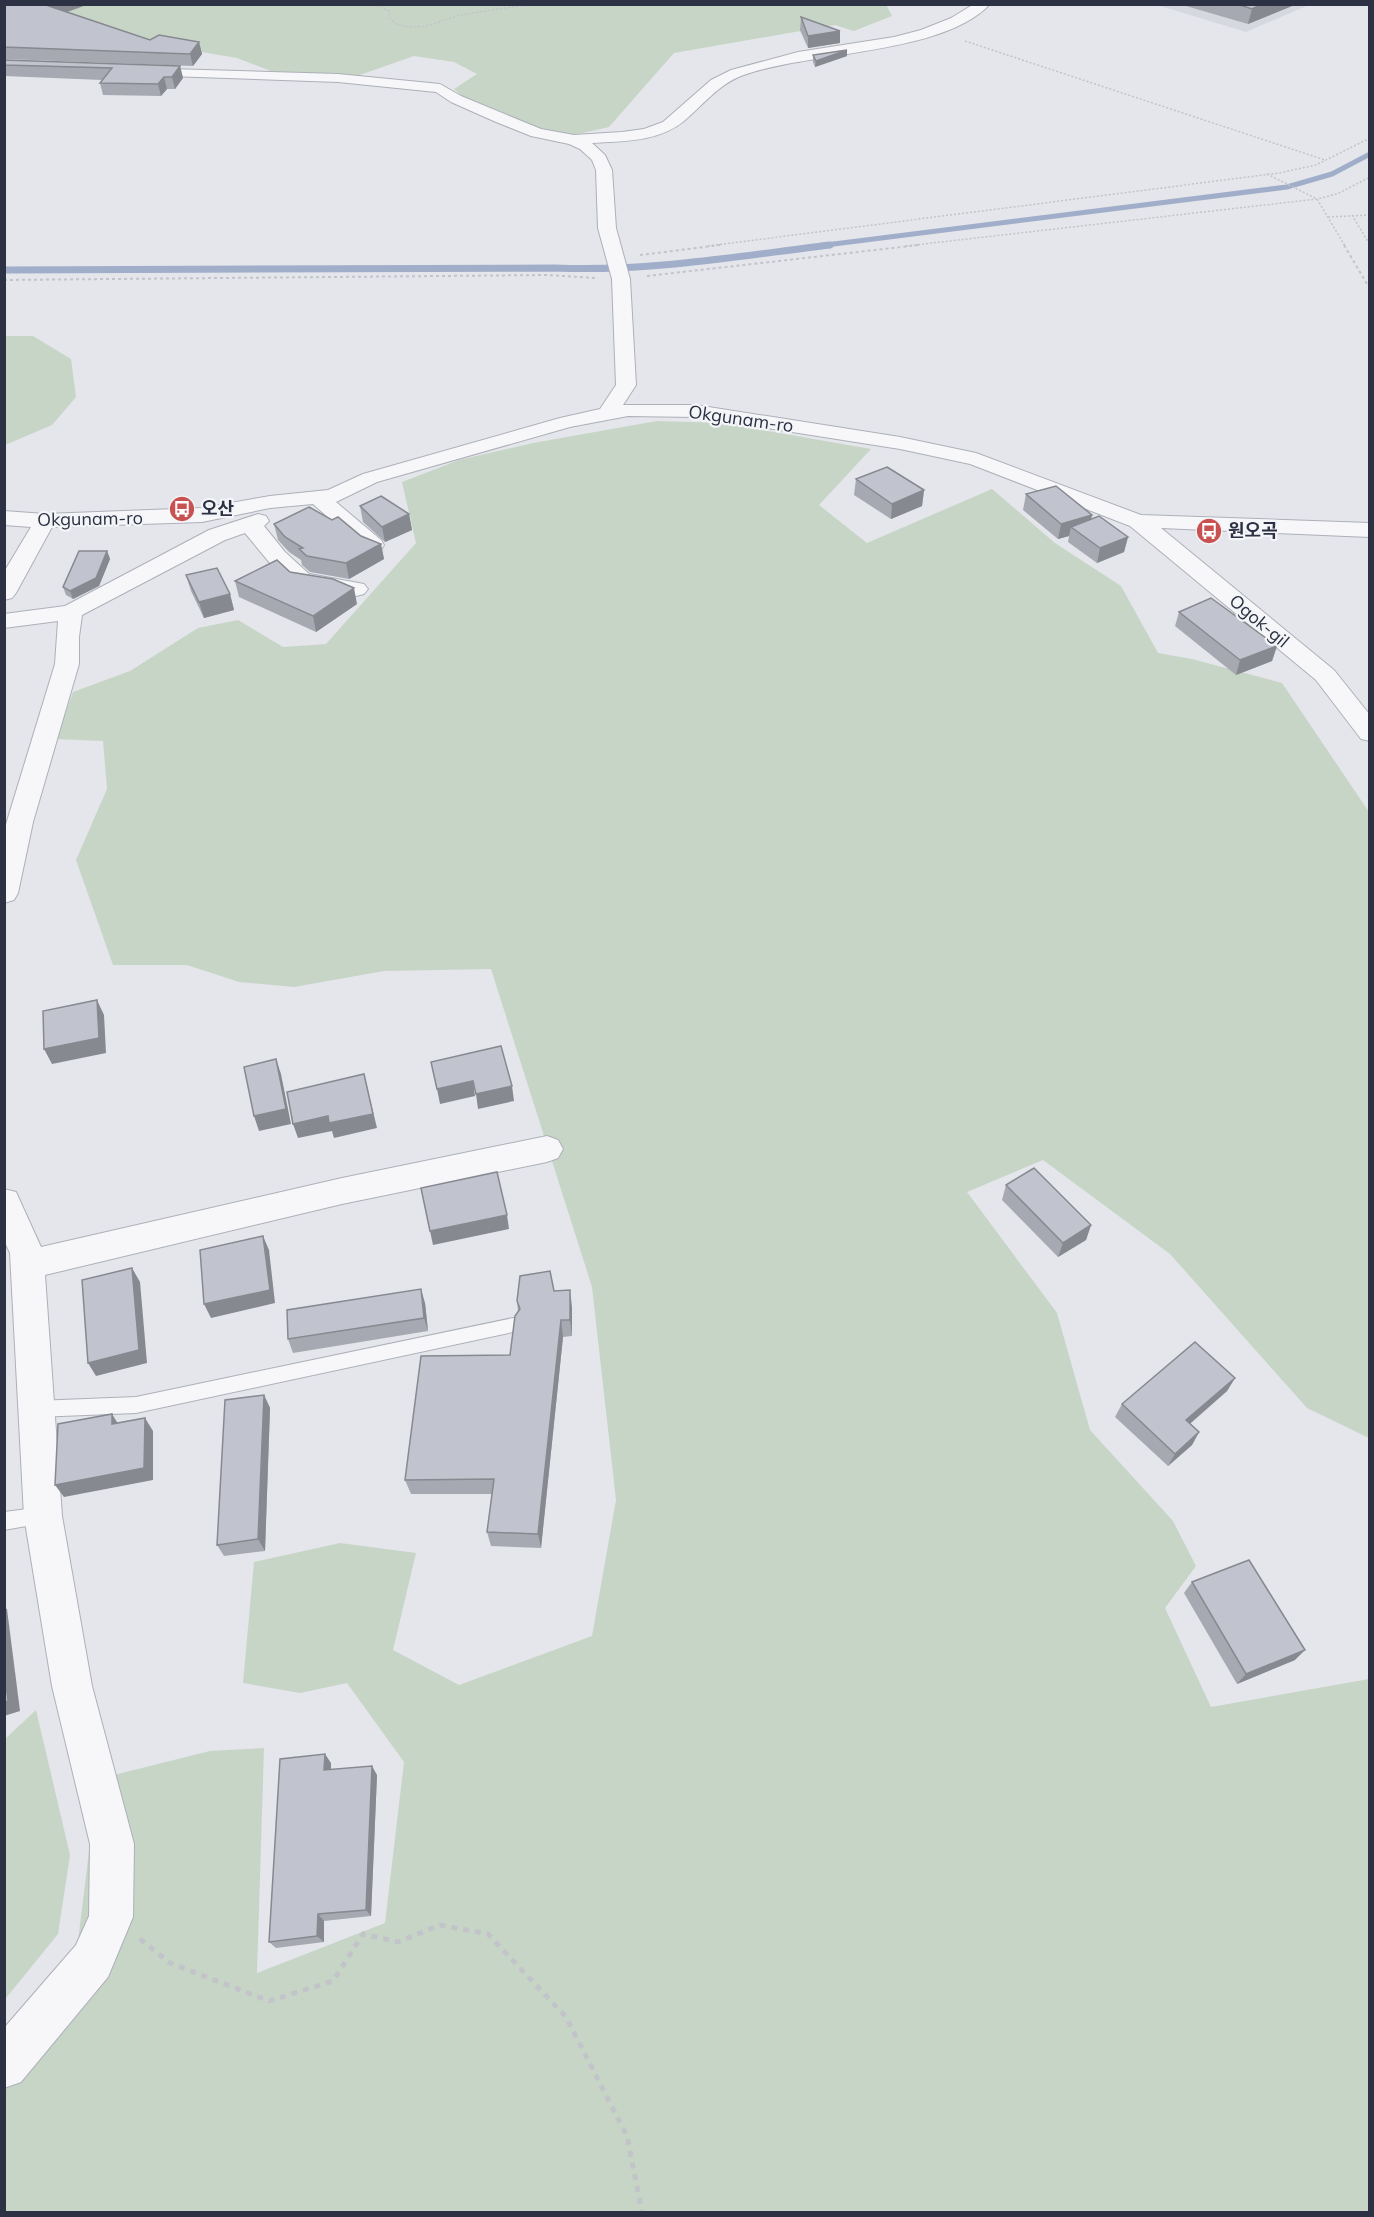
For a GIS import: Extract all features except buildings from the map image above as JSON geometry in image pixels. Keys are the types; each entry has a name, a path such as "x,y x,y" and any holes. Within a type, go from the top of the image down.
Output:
{"street":[{"path":"574,140 597,136 643,134 667,126 687,111 708,88 734,73 791,59 935,32 984,4"},
{"path":"125,70 338,78 440,88 456,99 537,133 574,140 586,146 599,158"},
{"path":"607,414 626,385 618,269 607,228 604,170 596,143 614,137"},
{"path":"626,385 696,411"},
{"name":"Okgunam-ro","path":"4,518 45,521 202,515 270,502 327,498 370,478 567,422 628,410 696,411 900,443 976,459 1138,521 1370,530"},
{"path":"4,621 71,612 217,535 327,498 373,545"},
{"path":"4,593 45,521"},
{"name":"Ogok-gil","path":"1138,521 1325,675 1370,733"},
{"path":"250,524 277,557 302,580 356,589"},
{"path":"4,893 20,822 68,664 67,637 71,612"},
{"path":"28,1265 342,1191 547,1149"},
{"path":"4,1203 27,1252 43,1516 72,1686 112,1844 111,1917 93,1961 4,2065"}],"lane":[{"path":"36,1408 136,1405 513,1325"},
{"path":"4,1521 43,1516"}],"path":[{"path":"372,4 389,11 390,19 396,24 411,27 427,26 460,15 531,4"},
{"path":"935,32 1326,160"},
{"path":"618,269 1267,174 1316,165 1370,138"},
{"path":"1267,174 1317,199 1370,289"},
{"path":"4,280 535,275 618,269 1317,199 1337,194 1370,177"},
{"path":"1352,215 1370,245"},
{"path":"1328,217 1370,215"},
{"path":"111,1917 170,1963 269,2001 333,1981 363,1934 398,1942 440,1925 488,1934 566,2017 627,2136 642,2212"}],"shaded area":[{"path":"1157,5 1309,5 1246,32"}],"green space":[{"path":"90,4 886,4 892,16 854,31 835,25 674,53 609,127 578,134 547,133 463,97 454,89 477,74 454,62 414,56 357,76 316,73 279,74 237,58 160,45 47,15"},
{"path":"5,336 33,336 71,359 76,397 52,425 5,445"},
{"path":"657,421 721,423 871,449 819,505 867,543 992,489 1055,543 1121,586 1158,653 1192,659 1282,683 1369,812 1369,1438 1307,1408 1170,1254 1043,1160 967,1192 1057,1313 1090,1430 1173,1521 1196,1566 1165,1608 1211,1707 1369,1679 1369,2212 5,2212 4,2052 75,1965 98,1779 210,1751 264,1748 257,1973 385,1923 404,1762 347,1683 300,1693 243,1683 254,1562 340,1543 416,1553 393,1650 459,1685 592,1636 616,1500 592,1287 491,969 384,971 294,987 239,982 187,965 113,965 76,860 107,789 103,741 56,739 73,692 130,671 198,628 238,620 283,647 326,644 416,543 402,482 459,460 533,443"},
{"path":"36,1710 70,1855 58,1934 6,1998 5,1739"}],"waterway":[{"path":"818,246 1287,187 1332,174 1370,154"},
{"path":"4,270 624,268 830,245"}],"place":[{"name":"오산","path":"182,509"},
{"name":"원오곡","path":"1209,531"}]}
